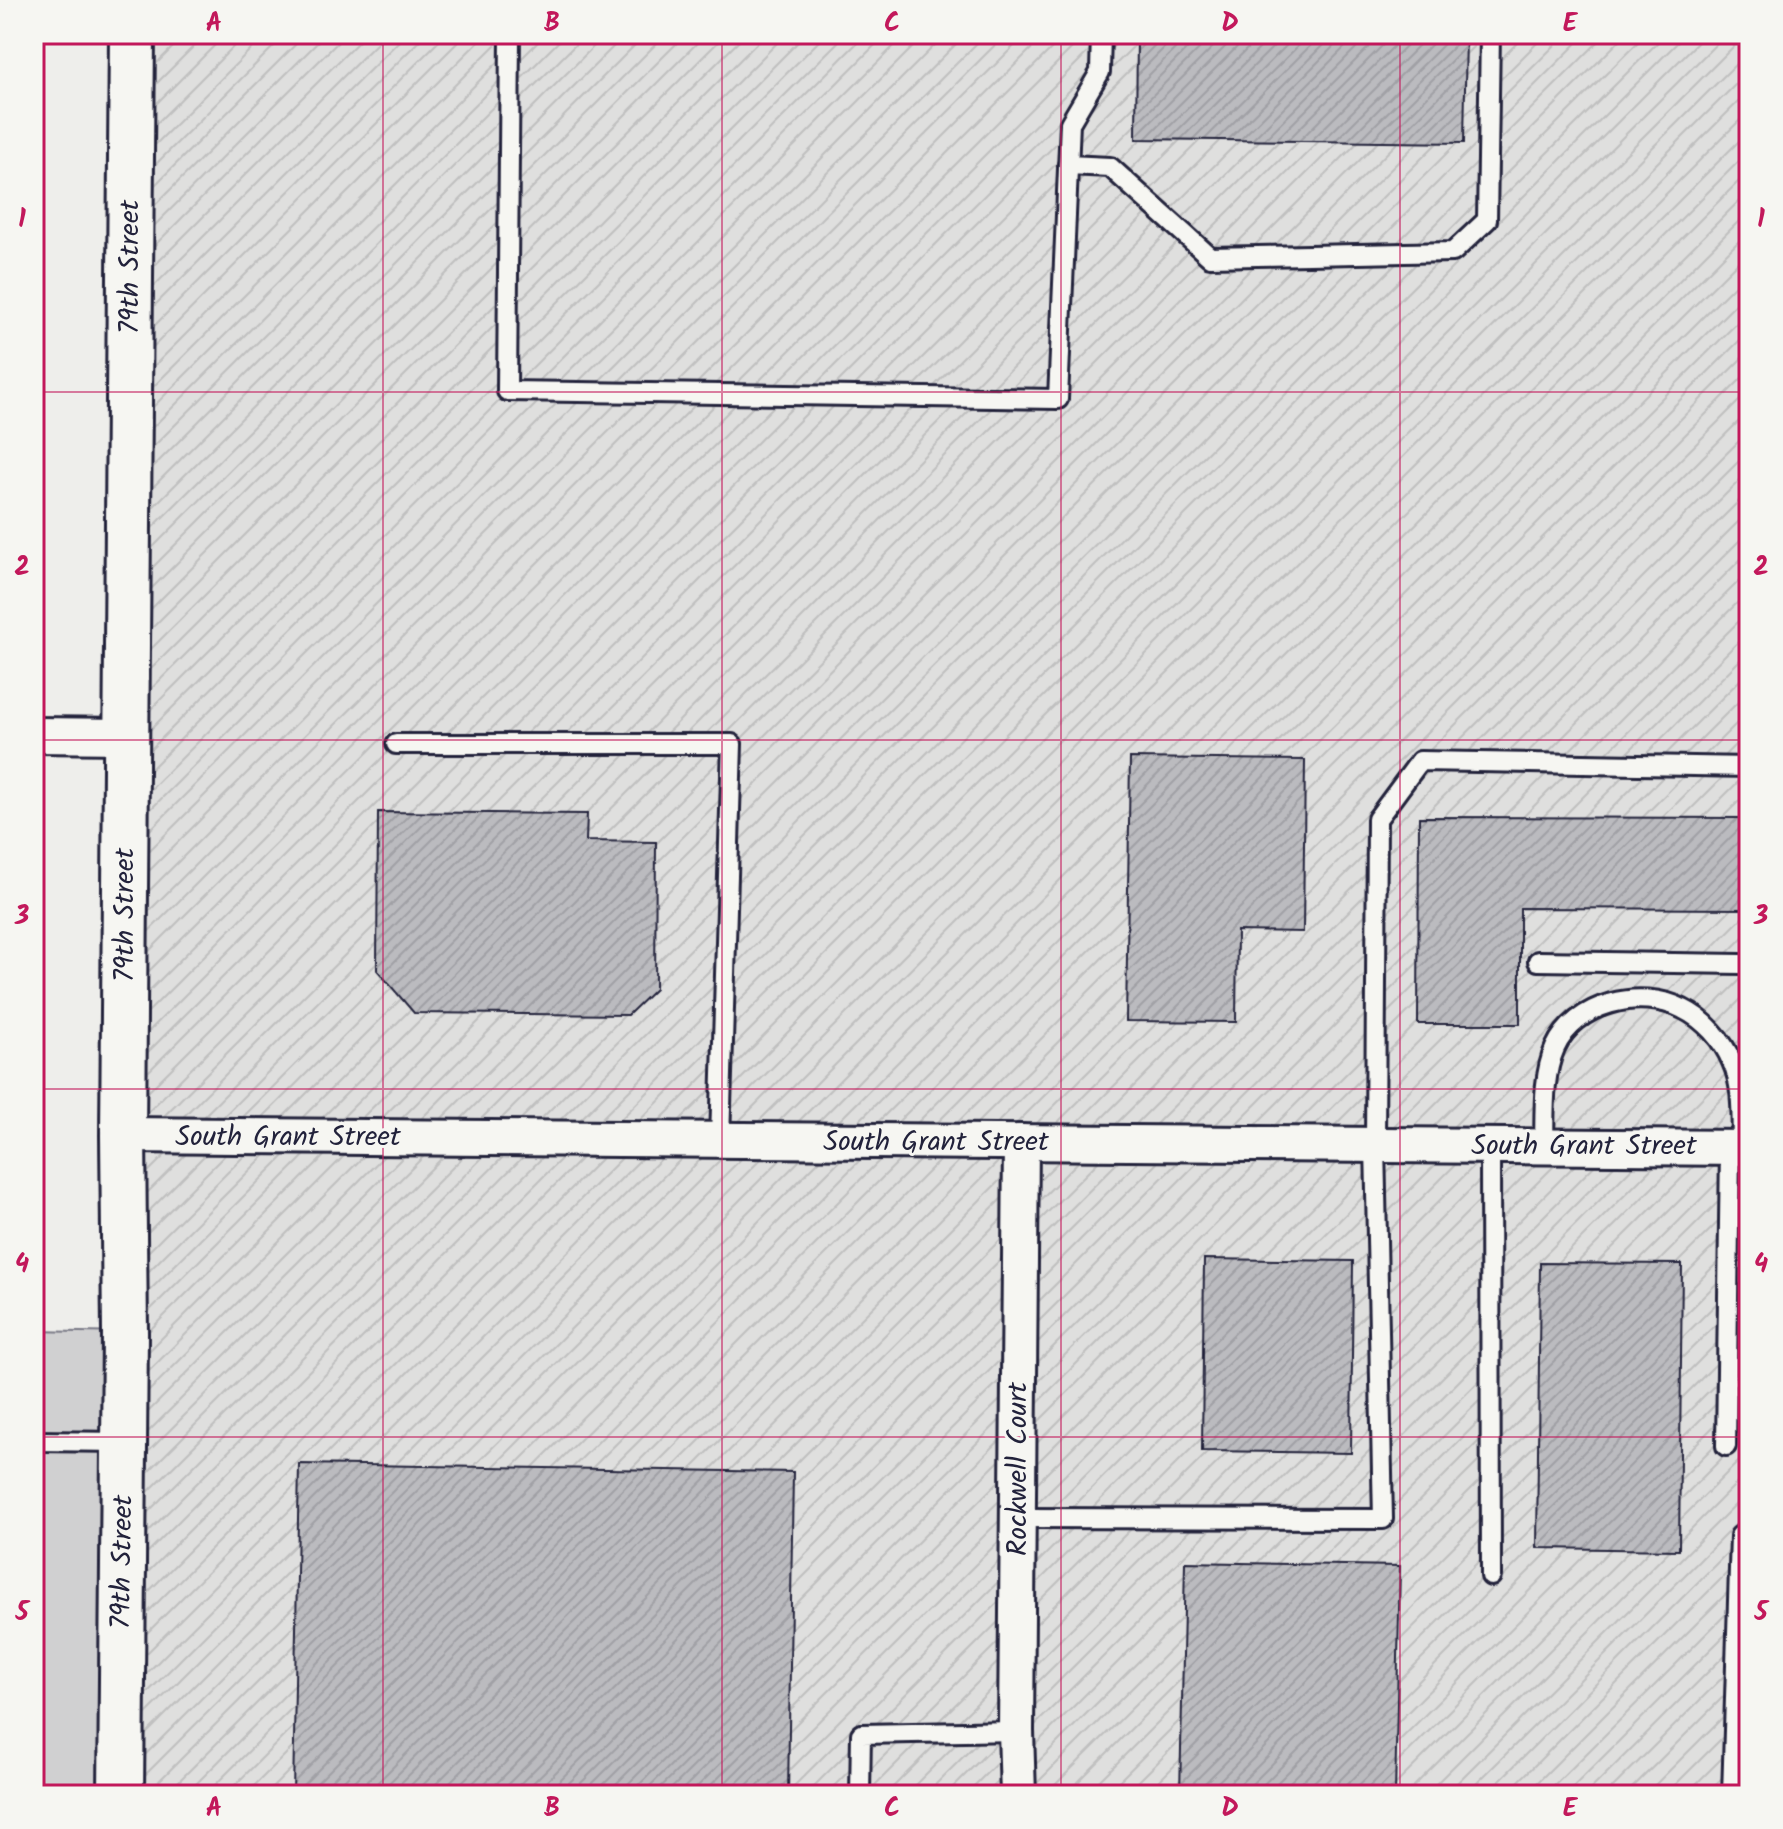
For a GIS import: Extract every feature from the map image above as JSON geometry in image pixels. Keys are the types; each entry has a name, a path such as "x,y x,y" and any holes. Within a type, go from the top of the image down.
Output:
{"street":[{"name":"79th Street","path":"121,1795 132,34"},
{"path":"34,735 126,736"},
{"name":"South Grant Street","path":"123,1135 1740,1148"},
{"name":"Rockwell Court","path":"1018,1795 1021,1142"}],"lane":[{"path":"510,34 507,391 1058,399 1070,123 1100,72 1101,34"},
{"path":"1068,165 1110,167 1210,257 1453,252 1487,220 1490,34"},
{"path":"396,744 732,744 720,1140"},
{"path":"1018,1518 1383,1519 1375,1145 1377,819 1420,761 1749,767"},
{"path":"1538,961 1741,964"},
{"path":"1638,999 1639,963"},
{"path":"1544,1146 1547,1077 1555,1048 1571,1025 1590,1010 1617,1001 1638,999 1681,1007 1717,1036 1733,1063 1739,1088 1740,1148 1726,1446"},
{"path":"1490,1146 1491,1576"},
{"path":"34,1441 125,1442"},
{"path":"1732,1795 1740,1536 1749,1536"},
{"path":"860,1795 861,1734 1016,1731"}],"shaded area":[{"path":"157,34 1749,34 1749,1795 138,1795"},
{"path":"34,1331 125,1333 121,1795 34,1795"}],"building":[{"path":"1137,34 1466,34 1464,143 1136,139"},
{"path":"1130,758 1305,760 1303,932 1237,931 1236,1022 1126,1021"},
{"path":"378,812 587,814 586,841 656,842 655,989 628,1015 414,1013 377,970"},
{"path":"1419,817 1749,818 1749,909 1520,908 1520,1024 1418,1024"},
{"path":"1204,1259 1353,1261 1351,1453 1202,1451"},
{"path":"1540,1263 1682,1264 1679,1550 1537,1548"},
{"path":"299,1464 793,1472 788,1795 293,1795"},
{"path":"1185,1562 1400,1566 1395,1795 1180,1795"}]}
